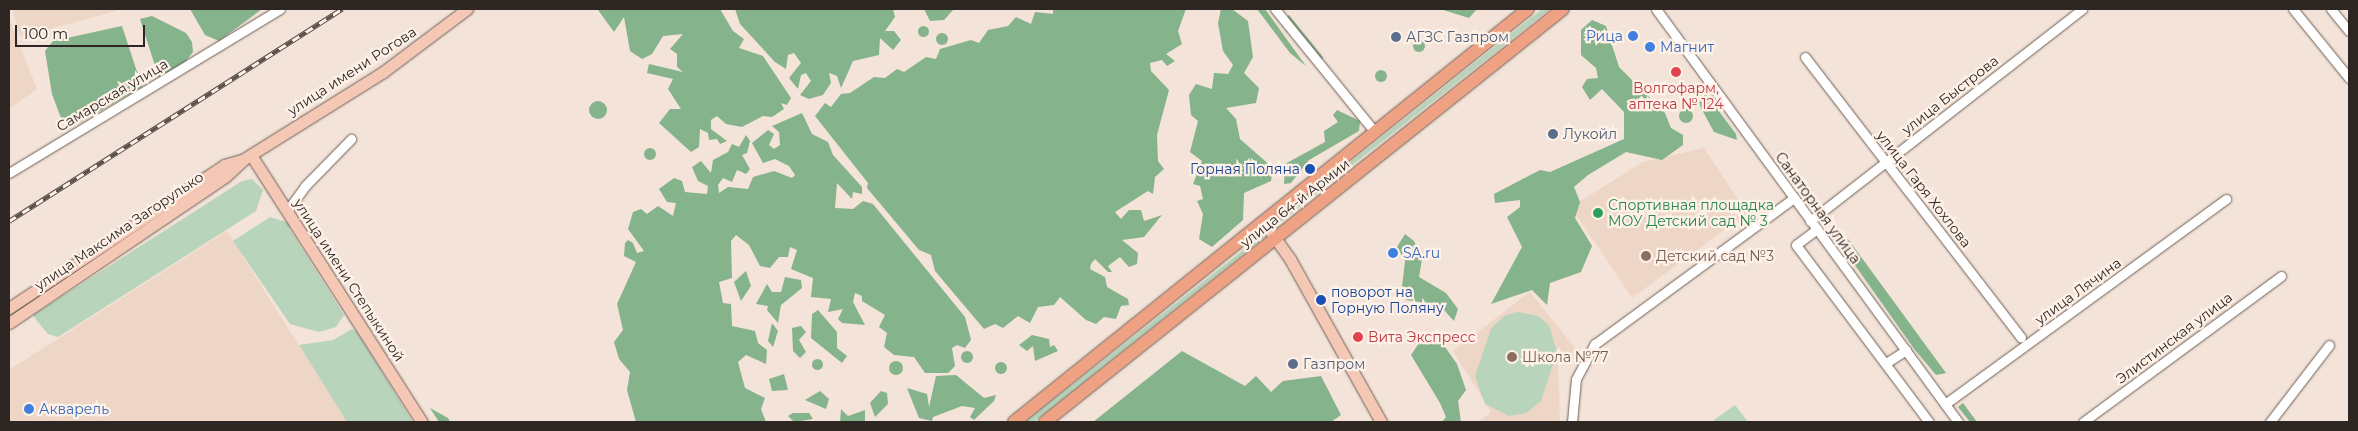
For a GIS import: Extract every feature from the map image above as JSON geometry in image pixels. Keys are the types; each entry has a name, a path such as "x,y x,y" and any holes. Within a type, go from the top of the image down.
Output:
{"highway":[{"name":"улица 64-й Армии","path":"1014,422 1528,9"},
{"name":"улица 64-й Армии","path":"1045,422 1563,9"}],"main road":[{"name":"улица имени Рогова","path":"247,157 383,72 467,9"},
{"name":"улица имени Степыкиной","path":"247,157 287,211 422,422"},
{"name":"улица Максима Загорулько","path":"9,308 224,165 247,157"},
{"name":"улица Максима Загорулько","path":"9,323 225,177 247,157"},
{"path":"1263,221 1276,238 1381,422"}],"street":[{"name":"Самарская улица","path":"9,173 280,9"},
{"path":"1275,9 1374,132"},
{"name":"Санаторная улица","path":"1656,9 1958,422"},
{"name":"улица Быстрова","path":"1810,221 2082,9"},
{"path":"2293,9 2349,78"},
{"path":"2331,9 2349,31"},
{"name":"улица Гаря Хохлова","path":"1805,57 2021,337"},
{"path":"287,211 351,139"},
{"path":"1572,422 1576,380 1595,344 1794,198"},
{"name":"улица Лячина","path":"1945,404 2226,199"},
{"path":"1817,230 1796,245 1929,422"},
{"name":"Элистинская улица","path":"2083,422 2281,276"},
{"path":"2270,422 2329,345"},
{"path":"1886,364 1906,350"}],"shaded area":[{"path":"12,9 123,9 20,37"},
{"path":"11,23 37,89 9,109 9,24"},
{"name":"Детский сад №3","path":"1704,148 1747,213 1632,298 1571,207 1643,162"},
{"path":"227,231 347,422 9,422 9,370"},
{"name":"Школа №77","path":"1530,292 1576,349 1558,363 1560,422 1478,422 1491,412 1453,351"}],"green space":[{"path":"190,9 262,9 219,41 205,35"},
{"path":"720,9 733,31 744,39 739,48 763,56 791,98 787,105 781,103 784,109 772,117 763,116 742,127 726,124 717,116 711,120 711,129 727,141 720,144 717,139 709,140 708,133 700,129 699,147 691,152 659,123 670,109 681,109 668,89 673,79 647,73 649,64 683,72 677,67 677,54 670,49 683,34 663,36 652,54 642,59 630,51 624,17 614,32 598,10"},
{"path":"735,9 893,9 895,17 885,31 894,31 901,40 893,50 880,38 879,55 853,61 841,88 837,76 829,73 831,83 823,95 809,99 800,95 811,81 806,73 801,75 798,89 789,78 801,63 794,53 788,55 786,69 775,62 740,24"},
{"path":"924,9 954,9 944,20 930,21"},
{"path":"1053,9 1186,9 1178,31 1182,44 1166,54 1175,61 1167,66 1162,60 1150,63 1151,71 1169,90 1157,135 1158,161 1164,169 1155,177 1153,194 1148,191 1115,212 1121,219 1129,210 1141,210 1144,221 1162,215 1144,237 1122,240 1138,253 1137,264 1129,267 1120,257 1108,266 1112,272 1108,272 1095,259 1091,264 1090,269 1105,277 1107,287 1128,299 1129,305 1121,306 1116,319 1104,317 1096,324 1086,320 1060,297 1054,305 1038,307 1030,323 1018,316 1003,328 995,324 984,329 935,271 931,255 919,250 867,188 868,183 815,116 825,103 831,107 841,94 850,93 874,77 885,78 897,69 904,72 926,57 936,59 940,49 971,40 979,43 988,30 1008,26 1016,17 1031,24 1035,12 1053,14"},
{"path":"1221,9 1232,9 1248,21 1253,57 1244,73 1259,88 1256,103 1226,108 1236,119 1240,139 1273,168 1271,181 1244,193 1243,220 1212,247 1199,239 1203,214 1197,201 1203,199 1200,186 1193,184 1202,161 1190,152 1198,121 1191,115 1189,95 1196,84 1212,89 1214,73 1228,74 1233,65 1223,51 1218,23"},
{"path":"1257,9 1265,9 1306,66 1290,53"},
{"path":"1440,9 1477,9 1469,18"},
{"path":"1542,9 1550,9 1279,223 1278,220"},
{"path":"1289,15 1323,57 1322,61 1287,17"},
{"path":"152,16 186,33 192,42 193,52 185,62 159,78 140,19"},
{"path":"1592,20 1606,26 1619,67 1665,113 1671,128 1683,135 1683,145 1662,160 1626,152 1588,175 1574,187 1580,202 1575,218 1592,246 1581,272 1550,283 1547,305 1532,290 1491,304 1522,247 1507,217 1520,207 1520,200 1495,203 1494,194 1540,170 1550,172 1624,139 1624,112 1602,89 1590,100 1582,87 1587,79 1598,78 1596,68 1581,55 1581,30"},
{"path":"923,25 929,31 923,37 917,31"},
{"path":"122,26 142,87 72,127 61,118 52,94 45,51 53,41"},
{"path":"940,33 944,33 948,39 944,45 940,45 936,41 936,37"},
{"path":"1419,40 1425,46 1419,52 1413,46"},
{"path":"1381,70 1387,76 1381,82 1375,76"},
{"path":"1706,94 1736,134 1737,140 1714,132 1700,106 1699,95"},
{"path":"598,101 604,104 607,110 604,116 598,119 592,116 589,110 592,104"},
{"path":"1686,109 1691,111 1693,116 1691,121 1686,123 1681,121 1679,116 1681,111"},
{"path":"1337,110 1360,121 1359,131 1309,160 1291,183 1284,184 1285,164 1325,142 1324,131 1338,122 1333,115"},
{"path":"802,113 812,134 828,142 833,155 862,187 862,194 853,192 852,199 837,183 835,208 853,209 863,201 873,204 965,317 971,340 965,348 957,345 952,348 955,366 948,373 925,373 914,357 894,355 884,347 887,333 879,327 885,315 862,301 862,296 855,293 853,302 865,325 842,323 838,319 843,309 828,312 831,299 811,297 813,278 791,269 797,250 790,247 788,257 779,257 770,268 760,266 749,245 736,235 731,241 732,278 719,282 723,303 731,304 732,326 755,331 758,343 767,350 766,364 746,355 738,362 745,388 765,398 761,409 766,422 636,422 627,390 630,372 619,359 614,342 623,330 617,304 636,262 624,256 625,243 628,240 633,243 637,253 644,251 628,229 633,212 641,209 647,214 658,206 673,216 676,203 667,202 659,189 674,178 682,181 685,192 707,194 708,186 698,181 692,167 701,161 711,173 713,160 728,152 732,144 739,147 746,135 750,141 747,153 742,155 750,169 746,174 737,170 732,182 723,178 718,185 719,193 728,187 748,189 753,177 774,171 792,178 795,175 789,166 775,159 763,163 752,143 768,130 774,134 769,145 774,149 780,145 779,132 772,126"},
{"path":"648,148 652,148 656,154 652,160 648,160 644,156 644,152"},
{"path":"252,179 263,190 256,211 58,337 48,334 33,315 242,181"},
{"path":"270,217 292,224 289,228 344,315 336,327 319,332 290,324 233,241"},
{"path":"1405,234 1414,241 1422,259 1419,277 1446,293 1458,309 1454,321 1444,310 1432,313 1426,303 1406,300 1402,287 1405,261 1397,247"},
{"path":"1267,235 1034,422 1025,422 1261,236"},
{"path":"1848,239 1946,373 1936,375 1915,350 1842,247"},
{"path":"746,271 751,286 741,301 734,282"},
{"path":"785,277 801,280 802,288 781,305 778,323 767,310 768,306 756,304 767,284 772,292 781,292"},
{"path":"818,310 837,332 837,348 847,356 842,363 811,338 812,314"},
{"name":"Школа №77","path":"1518,312 1538,316 1549,325 1557,352 1541,401 1526,413 1509,416 1485,404 1475,376 1491,329 1504,316"},
{"path":"772,323 778,331 773,347 768,341"},
{"path":"801,326 806,332 799,340 806,352 800,358 793,351 792,328"},
{"path":"352,329 357,332 413,422 347,422 299,345 333,340"},
{"path":"1032,335 1049,339 1050,347 1054,345 1058,351 1035,361 1033,346 1027,351 1019,345"},
{"path":"1421,340 1443,344 1457,364 1466,390 1458,401 1461,422 1442,422 1446,417 1440,403 1411,355"},
{"path":"969,351 972,352 972,362 965,363 962,362 961,355 962,352"},
{"path":"1182,351 1245,386 1256,376 1271,392 1283,381 1321,376 1341,415 1331,422 1093,422"},
{"path":"815,359 819,359 822,364 821,368 815,369 812,366 812,362"},
{"path":"896,361 901,363 903,368 901,373 896,375 891,373 889,368 891,363"},
{"path":"999,362 1003,362 1007,368 1003,374 999,374 995,370 995,366"},
{"path":"784,374 788,390 772,391 769,379"},
{"path":"956,375 984,398 996,395 994,401 974,420 970,417 975,408 962,406 933,417 932,421 919,418 907,388 927,394 929,407 936,376"},
{"path":"820,391 829,399 826,409 805,400"},
{"path":"881,391 887,393 888,404 875,417 870,403"},
{"path":"1963,403 1977,422 1970,422 1958,407"},
{"path":"1735,405 1748,422 1716,422 1714,420"},
{"path":"430,408 448,418 450,422 439,422"},
{"path":"841,409 848,416 865,410 865,421 840,422"},
{"path":"793,413 809,413 813,419 794,422 788,416"}],"railway":[{"path":"9,221 342,9"}],"place":[{"name":"Рица","path":"1633,36"},
{"name":"АГЗС Газпром","path":"1396,37"},
{"name":"Магнит","path":"1650,47"},
{"name":"Волгофарм, аптека № 124","path":"1676,72"},
{"name":"Лукойл","path":"1553,134"},
{"name":"Горная Поляна","path":"1310,169"},
{"name":"Спортивная площадка МОУ Детский сад № 3","path":"1598,213"},
{"name":"SA.ru","path":"1393,253"},
{"name":"Детский сад №3","path":"1646,256"},
{"name":"поворот на Горную Поляну","path":"1321,300"},
{"name":"Вита Экспресс","path":"1358,337"},
{"name":"Школа №77","path":"1512,357"},
{"name":"Газпром","path":"1293,364"},
{"name":"Акварель","path":"29,409"}]}
